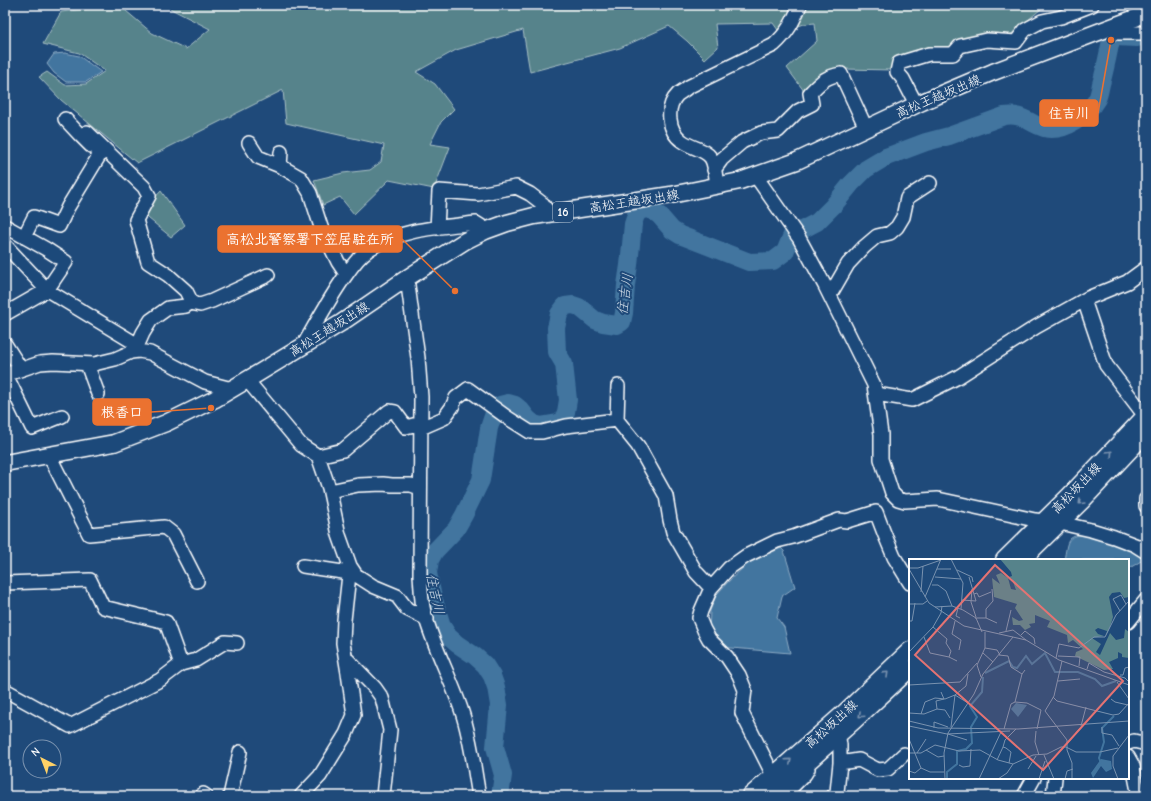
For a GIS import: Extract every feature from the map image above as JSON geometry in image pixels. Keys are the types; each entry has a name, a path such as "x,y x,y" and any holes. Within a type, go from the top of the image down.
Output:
{"main road":[{"name":"高松王越坂出線","path":"5,463 114,443 166,423 247,380 341,323 465,241 487,230 534,216 671,195 740,181 797,161 916,104 1146,14"},
{"name":"高松坂出線","path":"1005,559 1044,521 1145,415"},
{"name":"高松坂出線","path":"1023,559 1060,523 1146,433"},
{"name":"高松坂出線","path":"750,796 812,758 837,728 909,651"},
{"name":"高松坂出線","path":"770,784 909,670"}],"street":[{"path":"717,186 712,159 707,154 681,141 673,130 669,118 671,106 677,95 688,87 774,45 783,36 793,22 800,5"},
{"path":"916,104 903,79 897,72 900,63 929,54 953,54 960,46 987,40 1016,42 1025,30 1042,21 1062,18 1091,5"},
{"path":"1110,27 1118,34 1146,33"},
{"path":"714,170 722,159 742,142 761,133 778,131 798,111 812,104 810,93 822,80 831,76 841,74 866,128"},
{"path":"65,119 80,135 100,149 144,187 149,196 136,220 148,262 168,275 186,291 191,301 190,302"},
{"path":"24,237 34,217 59,226 68,207 99,156 100,149 87,132"},
{"path":"249,143 258,157 280,166 301,178 310,193 321,227 338,262 346,274"},
{"path":"280,166 281,152"},
{"path":"755,175 799,238 830,296 874,385 881,434 881,459 892,493 898,499 905,501 938,499 1060,523 1114,537 1135,545 1146,552"},
{"path":"830,296 848,264 877,236 890,233 897,227 903,217 907,198 930,183"},
{"path":"437,228 439,191 478,194 516,188 530,194 543,204 549,214"},
{"path":"303,346 334,292 353,264 366,250 381,242 402,234 437,228 476,223 487,230"},
{"path":"5,226 66,262 47,290 5,314"},
{"path":"5,245 47,290 139,351 150,353 205,382 232,389"},
{"path":"876,394 912,400 958,377 1036,327 1084,300 1127,282 1146,268"},
{"path":"190,302 200,305 268,275"},
{"path":"407,278 418,358 421,397 421,594 427,619 462,712 469,736 479,796"},
{"path":"1084,300 1106,365 1145,415"},
{"path":"62,416 32,428 5,375 40,363 53,362 94,364 105,362 136,348 143,332 152,320 168,308 186,306 190,302"},
{"path":"5,344 21,369"},
{"path":"87,364 98,394"},
{"path":"247,380 301,445 318,456 330,491 339,535 349,569 343,643 354,714 346,734 320,776 301,796"},
{"path":"618,386 617,420 638,446 666,496 673,532 696,572 711,588"},
{"path":"318,456 343,450 389,411 395,412 406,427 421,425 444,418 452,407 456,398 468,389 530,432 542,432 566,426 617,420"},
{"path":"48,455 89,534 164,527 172,534 197,581"},
{"path":"330,491 358,485 383,484 411,485 420,488"},
{"path":"1146,499 1146,506"},
{"path":"745,796 755,787 770,784 742,713 744,690 739,675 727,657 709,639 699,618 711,588 729,568 746,556 777,541 793,537 839,520 847,522 876,512 894,558 909,581"},
{"path":"304,566 349,569 373,586 397,596 407,609 427,619"},
{"path":"5,583 90,580 103,607 166,622 181,664"},
{"path":"1129,621 1146,600"},
{"path":"5,690 70,726 160,680 181,664 196,660 225,642 237,642"},
{"path":"346,658 375,688 382,698 390,730 383,796"},
{"path":"833,796 837,792 840,763 840,746 837,728"},
{"path":"1129,743 1134,741 1146,744"},
{"path":"230,796 240,752"},
{"path":"840,763 859,760 878,770 888,770 904,754"},
{"path":"783,796 806,774 812,758"},
{"path":"1129,759 1133,766 1139,796"},
{"path":"1024,796 1033,779"},
{"path":"1053,796 1054,779"}],"green space":[{"path":"119,5 152,33 186,49 210,29 166,5 1042,5 1041,9 1009,36 952,51 892,70 844,69 804,91 787,68 817,41 815,23 804,24 780,33 773,23 715,24 718,47 705,59 669,26 620,48 530,72 523,30 456,50 416,72 435,84 454,109 441,122 430,144 450,147 434,189 389,180 354,214 340,197 323,205 314,180 343,173 370,170 381,162 384,145 286,123 283,90 137,163 61,100 39,77 47,72 65,85 86,84 105,71 79,53 43,44 61,12"},
{"path":"161,191 185,225 171,237 143,214 150,203"}],"water":[{"path":"65,53 79,56 101,72 86,82 66,82 54,73 47,64 54,54"},
{"path":"1087,534 1109,539 1146,558 1129,568 1129,559 1064,559 1067,544 1071,538"},
{"path":"781,548 784,551 795,587 782,596 777,618 784,627 790,653 720,647 709,633 710,611 717,594 748,563"}],"waterway":[{"name":"住吉川","path":"500,796 503,775 495,747 499,705 496,687 492,676 485,665 448,636 442,626 433,597 428,573 430,560 435,551 456,529 481,480 489,428 495,410 500,405 508,403 515,405 534,424 541,426 559,423 563,419 568,400 564,364 557,352 556,328 559,314 565,306 573,305 579,307 595,320 603,323 617,325 622,322 633,224 636,215 641,210 649,209 659,215 672,230 680,235 749,262 773,261 785,252 792,235 817,222 866,169 886,157 1004,116 1011,115 1021,117 1038,126 1052,129 1067,126 1075,122 1093,105 1097,99 1111,40 1116,37 1137,38"}],"place":[{"name":"住吉川","path":"1111,40"},
{"name":"高松北警察署下笠居駐在所","path":"455,291"},
{"name":"根香口","path":"211,408"}]}
